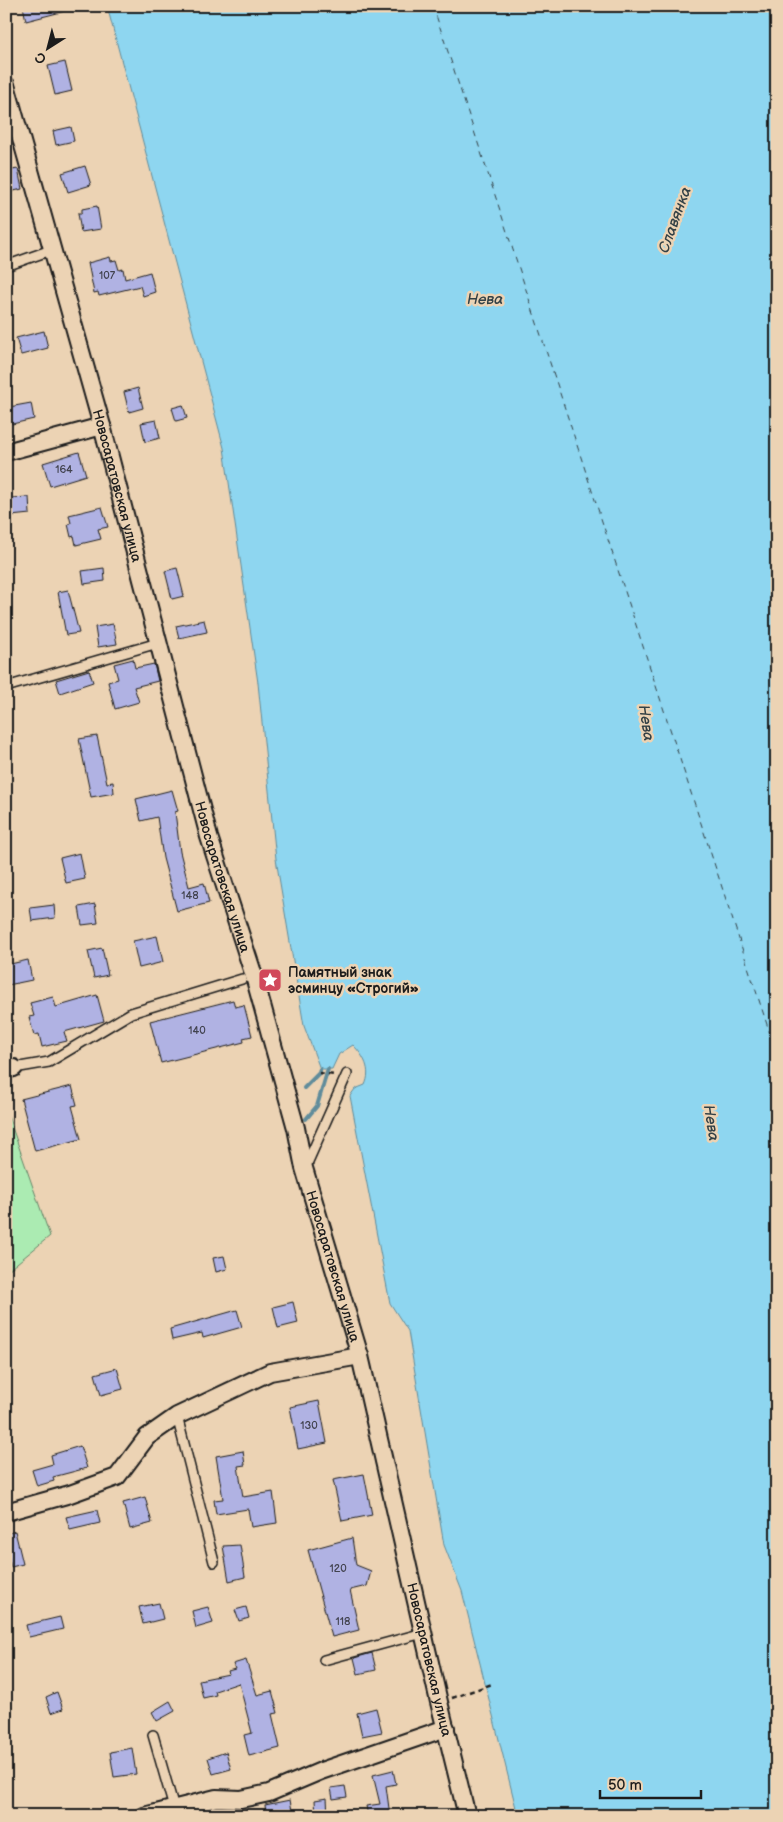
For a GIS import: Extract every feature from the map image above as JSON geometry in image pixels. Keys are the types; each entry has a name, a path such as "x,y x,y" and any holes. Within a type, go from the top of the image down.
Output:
{"street":[{"name":"Новосаратовская улица","path":"6,85 102,426 209,837 254,976 296,1128 304,1168 360,1356 467,1816"},
{"path":"6,452 102,426"},
{"path":"6,1512 70,1494 117,1477 147,1437 177,1416 270,1372 360,1356"},
{"path":"144,1816 216,1798 241,1799 269,1793 321,1770 446,1728"}],"lane":[{"path":"6,266 51,250"},
{"path":"6,687 158,643"},
{"path":"10,1069 49,1062 131,1013 242,979"},
{"path":"304,1168 347,1074"},
{"path":"177,1416 214,1562"},
{"path":"324,1660 423,1632"},
{"path":"153,1735 174,1808"}],"path":[{"path":"320,1073 333,1075"},
{"path":"439,1702 492,1684"},
{"path":"510,1816 517,1812"}],"green space":[{"path":"6,1110 50,1236 6,1272"}],"water":[{"name":"Нева","path":"107,6 777,6 777,1816 518,1816 462,1591 444,1545 408,1331 390,1303 350,1096 355,1089 365,1085 368,1074 366,1064 353,1045 339,1054 332,1069 320,1069 304,1026 276,859 258,683 224,448"}],"building":[{"path":"23,6 68,6 69,10 26,21"},
{"path":"65,62 72,91 55,95 48,66"},
{"path":"71,127 74,141 56,145 53,131"},
{"path":"85,166 91,185 68,192 62,173"},
{"path":"18,169 22,189 6,193 6,171"},
{"path":"97,206 101,229 81,232 78,213 82,213 82,209"},
{"path":"110,257 111,261 116,260 119,270 123,269 125,279 150,272 155,292 143,296 140,286 99,296 98,292 94,293 88,263"},
{"path":"44,331 48,348 21,355 16,338"},
{"path":"138,388 143,408 129,412 124,392"},
{"path":"31,403 34,419 12,424 9,407"},
{"path":"183,405 187,418 176,421 172,408"},
{"path":"156,420 160,438 145,442 141,423"},
{"path":"79,452 86,475 50,486 43,463"},
{"path":"29,497 30,514 11,516 10,498"},
{"path":"102,507 108,527 98,529 101,539 76,545 74,536 71,537 68,524 71,523 69,515"},
{"path":"104,568 105,581 84,584 82,571"},
{"path":"177,568 184,596 172,599 165,571"},
{"path":"68,590 79,633 66,635 58,592"},
{"path":"204,620 207,632 179,638 176,626"},
{"path":"113,624 117,644 98,647 95,627"},
{"path":"133,659 135,668 154,664 158,681 134,687 139,702 115,709 108,682 118,679 114,664"},
{"path":"89,670 93,682 60,693 56,680"},
{"path":"97,736 107,783 113,782 114,793 91,797 79,739"},
{"path":"172,790 178,811 175,812 180,852 189,887 204,883 209,903 177,911 163,858 157,817 141,821 136,799"},
{"path":"80,853 85,879 66,883 60,858"},
{"path":"95,904 98,923 82,925 79,907"},
{"path":"54,905 55,918 32,921 30,908"},
{"path":"157,936 163,962 139,968 133,941"},
{"path":"102,948 108,975 94,978 88,951"},
{"path":"28,960 32,980 8,985 6,965"},
{"path":"97,995 104,1021 64,1032 67,1041 42,1047 39,1034 34,1035 29,1017 34,1016 30,1003 53,997 56,1007"},
{"path":"233,1000 235,1007 244,1005 252,1036 243,1038 244,1042 161,1063 150,1021"},
{"path":"72,1086 77,1105 72,1106 81,1139 35,1151 21,1099"},
{"path":"224,1256 227,1269 216,1272 213,1258"},
{"path":"293,1302 298,1323 278,1328 273,1307"},
{"path":"237,1310 242,1327 203,1338 202,1333 172,1340 170,1329"},
{"path":"117,1368 123,1389 101,1395 95,1374"},
{"path":"319,1401 327,1443 298,1449 290,1407"},
{"path":"80,1446 87,1468 53,1477 54,1481 37,1486 32,1470 53,1464 51,1455"},
{"path":"243,1451 245,1465 238,1466 243,1497 273,1492 277,1523 251,1527 248,1509 216,1514 214,1500 223,1499 216,1456"},
{"path":"364,1474 372,1515 342,1521 333,1480"},
{"path":"145,1497 152,1523 130,1529 123,1503"},
{"path":"97,1510 100,1523 70,1530 66,1517"},
{"path":"15,1531 23,1564 11,1567 6,1546 6,1534"},
{"path":"352,1538 356,1565 371,1571 367,1586 350,1590 359,1630 332,1637 308,1550"},
{"path":"240,1545 245,1577 229,1581 223,1546"},
{"path":"159,1603 163,1619 143,1624 139,1607"},
{"path":"208,1607 213,1623 196,1628 192,1611"},
{"path":"246,1607 249,1618 239,1621 235,1610"},
{"path":"60,1617 63,1629 29,1637 26,1625"},
{"path":"372,1653 376,1670 358,1674 354,1658"},
{"path":"246,1660 257,1695 272,1691 278,1713 272,1714 280,1748 249,1756 244,1735 252,1733 239,1683 215,1691 216,1695 203,1698 199,1680 229,1674 228,1671 235,1669 233,1664"},
{"path":"57,1692 63,1709 51,1713 46,1697"},
{"path":"170,1701 175,1711 157,1721 152,1712"},
{"path":"376,1708 382,1732 362,1736 357,1713"},
{"path":"132,1748 136,1774 114,1777 110,1752"},
{"path":"226,1752 231,1769 213,1774 208,1758"},
{"path":"393,1770 396,1784 386,1786 390,1816 368,1816 366,1806 380,1804 373,1775"},
{"path":"345,1786 347,1797 333,1799 331,1788"},
{"path":"327,1798 328,1816 316,1816 315,1800"},
{"path":"290,1800 293,1816 266,1816 265,1805"}],"waterway":[{"path":"304,1088 319,1073 320,1069"},
{"path":"306,1119 317,1106 328,1069"}],"ferry route":[{"path":"433,6 777,1055"}],"place":[{"name":"Памятный знак эсминцу «Строгий»","path":"270,980"}],"water label":[{"name":"Славянка","path":"675,220"}]}
